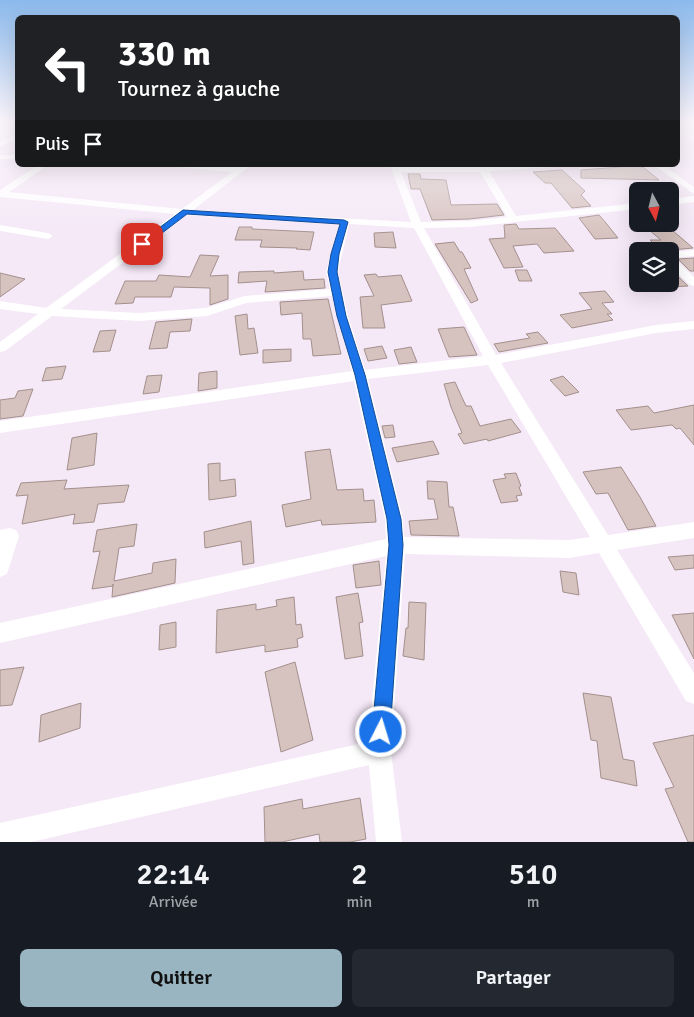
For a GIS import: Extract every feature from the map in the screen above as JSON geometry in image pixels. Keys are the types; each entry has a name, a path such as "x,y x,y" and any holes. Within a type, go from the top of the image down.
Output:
{"street":[{"path":"0,194 41,167"},
{"path":"222,167 244,168"},
{"path":"518,167 483,169 395,167 418,225 492,360 694,693"},
{"path":"661,167 694,191"},
{"path":"0,348 244,168"},
{"path":"483,169 513,219"},
{"path":"0,194 186,212 418,225 469,224 629,207"},
{"path":"679,201 694,199"},
{"path":"344,222 332,272 360,375 394,519 396,545 379,751 389,842"},
{"path":"0,228 48,236"},
{"path":"679,254 694,252"},
{"path":"679,269 694,283"},
{"path":"0,304 51,312 139,317 186,315 207,312 245,300 336,292"},
{"path":"0,427 360,375 492,360 656,329 694,326"},
{"path":"0,633 396,545 569,549 694,530"},
{"path":"0,538 10,536 0,568"},
{"path":"0,836 379,751"}],"building":[{"path":"643,167 659,180 581,178 581,170"},
{"path":"562,170 585,191 581,195 591,206 572,208 551,183 545,183 533,172"},
{"path":"408,174 420,174 421,179 446,180 451,205 497,204 504,215 469,219 432,220 420,189 411,189"},
{"path":"599,215 618,238 595,239 579,218"},
{"path":"516,224 519,229 555,228 574,251 544,253 537,244 513,246 523,267 504,268 489,239 505,238 504,225"},
{"path":"239,227 314,232 310,250 260,247 262,240 235,240"},
{"path":"393,232 396,248 375,247 374,233"},
{"path":"652,232 674,232 693,248 679,249 679,242 652,242 650,240 661,240"},
{"path":"454,242 471,268 464,269 478,300 471,303 435,244"},
{"path":"200,255 219,256 210,276 228,275 228,299 210,305 210,288 174,287 171,297 135,297 133,303 115,304 125,281 156,281 159,275 190,277"},
{"path":"694,258 694,271 690,271 679,259"},
{"path":"515,270 527,270 532,281 519,281"},
{"path":"274,271 274,273 303,271 304,280 324,279 325,288 265,292 267,281 238,283 239,272"},
{"path":"0,273 25,279 0,297"},
{"path":"376,274 378,277 401,275 412,301 381,305 385,328 363,328 360,297 374,296 364,275"},
{"path":"679,278 688,286 679,286"},
{"path":"605,291 614,302 602,303 612,314 607,314 613,320 572,328 560,315 592,309 579,293"},
{"path":"328,299 341,354 313,356 311,339 303,339 302,313 281,315 280,302"},
{"path":"247,314 248,329 254,328 258,353 240,355 235,316"},
{"path":"192,319 190,331 170,332 167,348 149,349 156,322"},
{"path":"464,327 477,355 449,357 438,329"},
{"path":"116,330 110,351 93,352 100,331"},
{"path":"538,332 548,343 499,352 494,344 530,338 526,334"},
{"path":"382,346 387,358 368,361 364,349"},
{"path":"411,347 417,362 399,364 394,350"},
{"path":"291,349 291,361 263,363 263,350"},
{"path":"66,366 62,379 42,381 46,368"},
{"path":"217,371 217,388 198,391 199,373"},
{"path":"162,375 159,392 143,394 147,376"},
{"path":"563,376 579,392 565,396 550,380"},
{"path":"455,382 466,406 471,406 480,426 511,419 521,432 488,441 487,439 464,444 458,434 462,433 444,384"},
{"path":"33,389 23,416 0,419 0,400 15,398 18,391"},
{"path":"694,405 694,445 680,428 676,429 672,425 631,430 616,410 648,406 654,413"},
{"path":"393,425 395,437 385,438 382,426"},
{"path":"97,433 94,465 67,470 72,438"},
{"path":"433,441 439,454 397,462 392,448"},
{"path":"330,449 337,490 363,489 364,501 374,500 376,522 322,525 321,520 286,527 282,505 311,499 305,452"},
{"path":"220,463 220,481 235,479 236,496 209,500 208,464"},
{"path":"621,467 656,526 628,530 608,493 596,494 583,472"},
{"path":"516,473 522,495 516,496 518,501 501,503 493,480 506,478 504,474"},
{"path":"67,480 64,489 129,485 124,502 98,504 94,522 73,524 75,514 22,524 28,495 16,496 21,483"},
{"path":"427,481 447,482 449,507 453,507 459,536 411,535 409,521 438,519 434,499 428,499"},
{"path":"251,521 254,563 243,565 241,541 205,548 204,532"},
{"path":"137,524 134,546 119,548 114,581 152,573 153,563 176,559 175,583 112,597 113,586 92,589 100,551 93,552 97,530"},
{"path":"694,555 694,568 675,570 668,557"},
{"path":"379,561 381,585 356,588 353,565"},
{"path":"560,571 576,573 579,595 563,592"},
{"path":"358,593 363,622 359,623 363,656 345,659 336,597"},
{"path":"294,597 296,625 301,624 303,637 297,639 298,647 265,652 265,645 216,653 217,610 256,604 256,610 277,606 276,600"},
{"path":"409,602 426,603 424,660 403,656 406,628 408,628"},
{"path":"694,613 694,659 672,615"},
{"path":"176,622 176,647 159,650 160,625"},
{"path":"295,662 313,740 281,752 265,672"},
{"path":"24,667 12,705 0,706 0,670"},
{"path":"583,693 611,697 623,759 634,761 637,786 601,778 597,741 591,740"},
{"path":"81,703 80,728 39,742 41,715"},
{"path":"694,735 694,842 688,842 665,789 674,787 653,743"},
{"path":"360,798 366,839 350,842 320,842 319,834 282,842 265,842 264,807 302,799 303,809"}],"route":[{"path":"142,244 186,212 344,222 332,272 342,316 360,375 394,519 396,545 381,732"}]}
